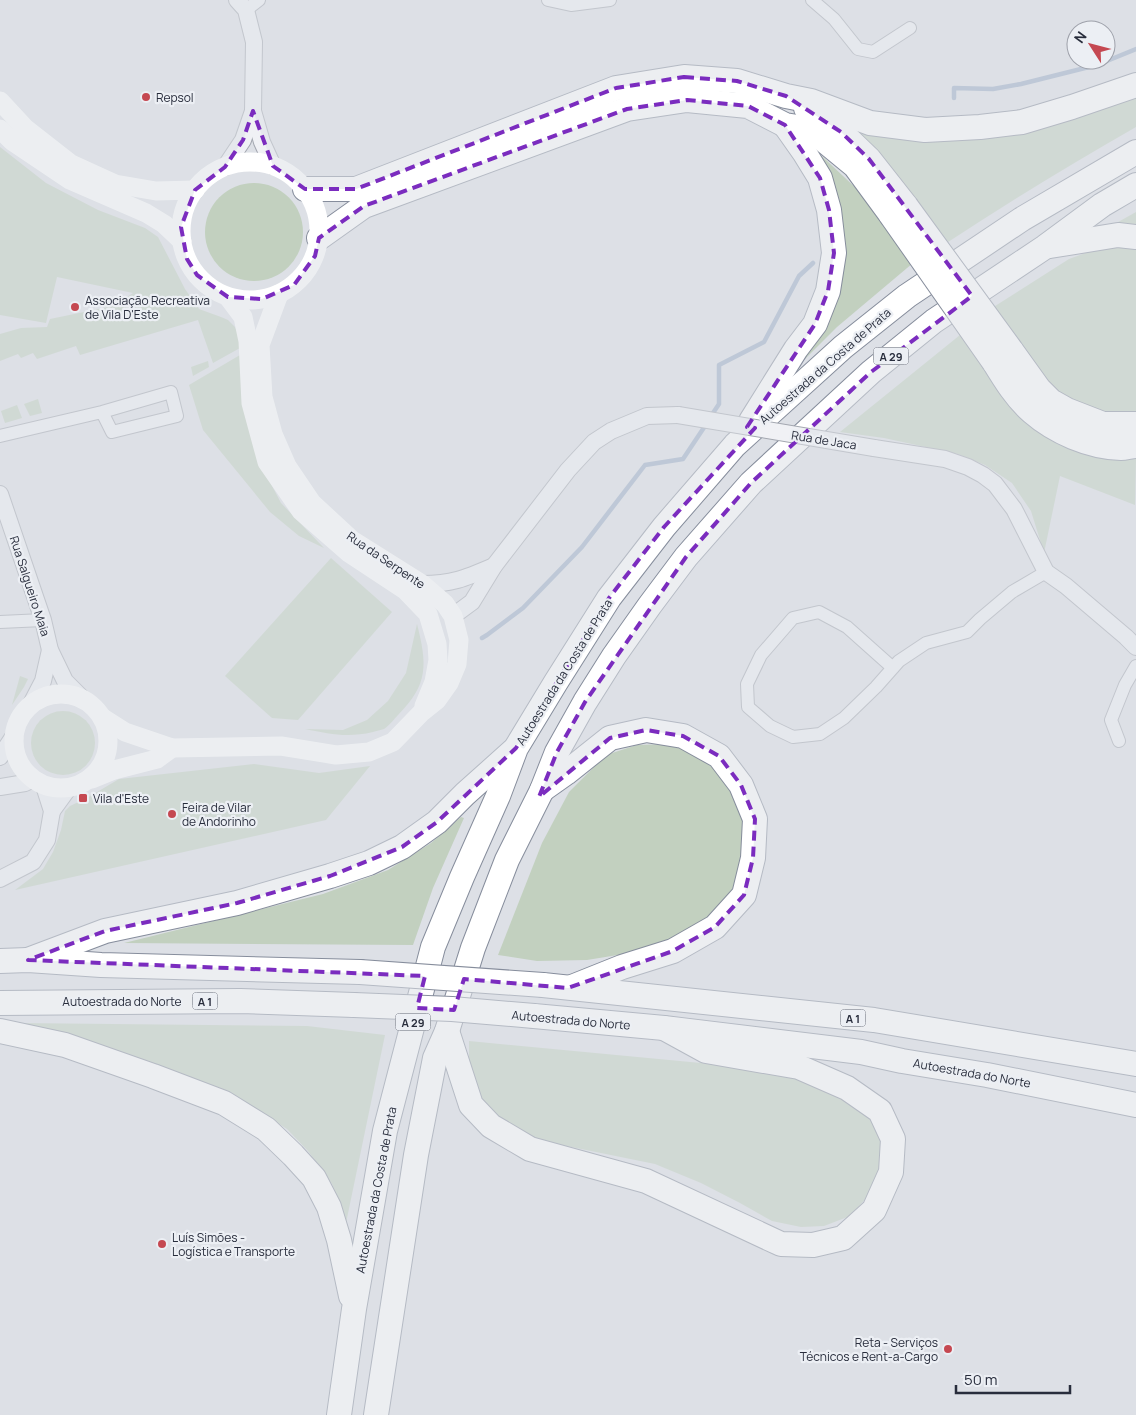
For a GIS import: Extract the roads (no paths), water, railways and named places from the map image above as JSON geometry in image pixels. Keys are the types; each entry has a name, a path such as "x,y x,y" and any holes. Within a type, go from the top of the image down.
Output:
{"highway":[{"path":"306,189 356,188 616,88 684,77 737,81 786,96 811,100 870,123 925,130 980,127 1022,122 1136,85"},
{"path":"786,96 841,132 869,159 898,210 1003,356 1040,388 1051,401 1067,410 1103,424 1136,424"},
{"path":"319,238 364,206 627,109 687,100 748,106 785,124 810,129 855,166 898,210"},
{"path":"735,445 796,349 815,324 828,291 834,253 829,210 820,178 785,124"},
{"name":"Autoestrada da Costa de Prata","path":"339,1415 354,1309 385,1130 433,947 498,796 516,748 609,598 664,527 735,445 843,347 907,296 1022,219 1136,152"},
{"name":"A 29","path":"376,1415 413,1175 435,1058 447,1031 473,948 504,869 542,790 557,752 585,702 650,605 686,557 751,483 878,366 934,321 1045,247 1102,205 1136,185"},
{"path":"1045,247 1118,235 1136,237"},
{"path":"1003,356 1013,390 1032,412 1058,430 1091,443 1121,448 1136,446"},
{"path":"542,790 566,774 610,738 646,730 683,736 719,756 741,785 754,819 753,858 744,895 715,927 673,951 622,967 568,988"},
{"path":"28,960 105,931 237,903 369,863 402,847 437,822 516,748"},
{"name":"A 1","path":"0,961 28,960 101,965 360,972 543,985 874,1020 1136,1064"},
{"name":"Autoestrada do Norte","path":"0,1003 240,1001 452,1009 534,1016 664,1028 861,1052 1136,1105"},
{"path":"447,1031 471,1105 491,1126 530,1149 646,1181 781,1244 813,1246 843,1238 874,1210 891,1172 893,1139 880,1111 847,1088 799,1066 706,1051 664,1028"},
{"path":"0,1031 65,1045 153,1076 224,1104 266,1130 314,1178 329,1207 340,1240 354,1309"}],"main road":[{"path":"0,101 25,128 71,164 106,180 115,184 156,191 195,190"},
{"path":"0,129 12,141 70,180 146,213 164,224 182,241"},
{"path":"241,162 258,162 274,166 291,175 306,189 314,204 319,221 319,238 315,256 306,272 294,285 279,294 262,299 245,300 228,297 211,288 197,275 187,259 182,241 184,214 188,201 195,190 214,172 241,162"},
{"name":"Rua da Serpente","path":"103,718 125,732 172,748 281,746 336,756 370,752 393,742 422,712 437,700 449,683 457,664 459,640 453,616 446,604 422,584 352,540 312,503 287,466 273,434 263,397 260,346 279,294"},
{"name":"Rua da Serpente","path":"228,297 242,317 248,341 251,404 267,462 301,511 349,553 405,590 428,614 437,644 438,660 434,682 422,712"},
{"path":"428,614 453,616"},
{"name":"Rua de Jaca","path":"437,644 453,616"},
{"path":"56,694 70,694 83,699 95,708 103,718 108,732 109,746 105,760 98,772 86,782 68,789 56,789 38,782 20,765 15,750 14,734 20,718 31,704 43,697 56,694"},
{"name":"Rua da Serpente","path":"86,782 114,770 157,759 172,748"}],"street":[{"path":"548,0 571,5 610,0"},
{"path":"812,0 834,19 858,49 873,52 910,28"},
{"path":"247,3 254,42 253,111 262,142 274,166"},
{"path":"225,167 243,140 253,111"},
{"path":"0,436 102,412 171,392 177,416 112,432 102,412"},
{"name":"Rua de Jaca","path":"453,616 472,602 494,566 568,470 594,442 611,431 647,416 678,415 945,459 968,467 995,484 1014,509 1046,572 1066,586 1136,647"},
{"name":"Rua Salgueiro Maia","path":"0,494 3,515 43,620 50,650 65,681 83,699"},
{"name":"Rua de Jaca","path":"422,584 441,584 463,580 494,566"},
{"path":"893,668 847,627 819,612 793,618 761,655 747,684 748,708 770,726 793,737 820,734 844,718 876,687 893,668 899,661 926,643 967,632 1012,592 1046,572"},
{"path":"0,622 43,620"},
{"name":"Rua Salgueiro Maia","path":"31,704 43,681 50,650"},
{"path":"1119,741 1111,720 1125,685 1136,666"},
{"path":"0,756 14,734"},
{"path":"0,787 38,782 52,811"},
{"path":"0,879 34,862 47,840 52,811 68,789"}],"waterway":[{"path":"954,98 954,88 993,89 1021,84 1097,65 1136,49"},
{"path":"711,416 719,404 719,365 764,342 799,276 813,263"},
{"path":"482,638 523,608 582,547 645,465 683,459 707,423"}],"place":[{"name":"Repsol","path":"146,97"},
{"name":"Associação Recreativa de Vila D'Este","path":"75,307"},
{"name":"Vila d'Este","path":"83,798"},
{"name":"Feira de Vilar de Andorinho","path":"172,814"},
{"name":"Luís Simões - Logística e Transporte","path":"162,1244"},
{"name":"Reta - Serviços Técnicos e Rent-a-Cargo","path":"948,1349"}]}
